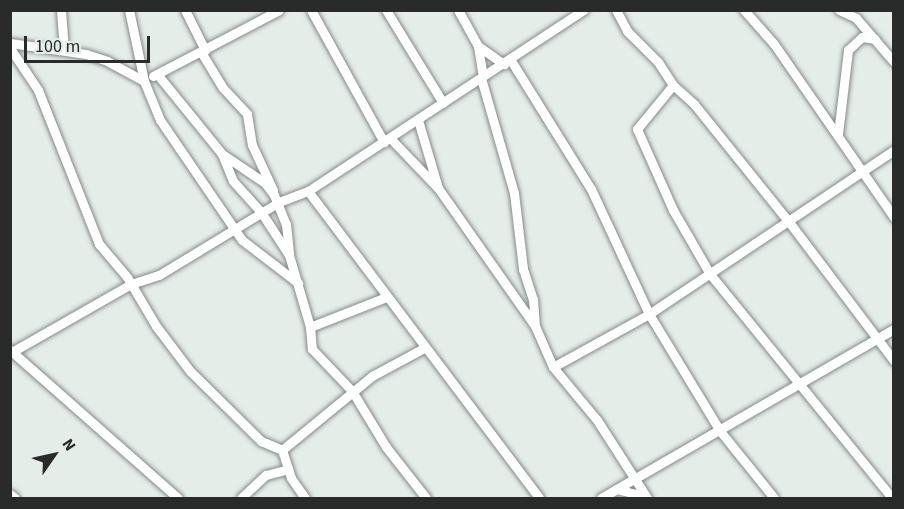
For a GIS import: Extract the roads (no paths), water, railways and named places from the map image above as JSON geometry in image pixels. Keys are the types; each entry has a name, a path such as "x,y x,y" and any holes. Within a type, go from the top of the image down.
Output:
{"street":[{"path":"61,10 64,50"},
{"path":"129,10 144,81 160,120 233,229 300,285"},
{"path":"185,10 223,88 247,114 252,145 268,173 286,224 289,255"},
{"path":"144,81 279,10"},
{"path":"311,10 387,140 438,188 535,326 552,363 597,420 633,480 646,497"},
{"path":"386,10 443,103"},
{"path":"458,10 478,46 482,78 514,193 523,269 533,299 535,326"},
{"path":"178,498 11,352 131,284 159,275 261,212 277,199 308,191 507,62 568,15 584,10"},
{"path":"616,10 627,31 658,62 673,85 694,104 789,222 894,361"},
{"path":"744,10 759,24 894,217"},
{"path":"839,10 853,15 894,62"},
{"path":"195,34 217,44"},
{"path":"838,134 848,50 862,37 875,39"},
{"path":"478,46 507,62 591,189 649,314 720,430 774,498"},
{"path":"11,47 64,50 107,61 144,81"},
{"path":"11,47 38,90 99,244 131,284 156,326 190,371 261,441 282,450 288,469 305,498"},
{"path":"156,74 222,154 265,183 277,199"},
{"path":"673,85 636,129 654,173 710,274 796,385 826,413 892,498"},
{"path":"418,120 438,188"},
{"path":"552,363 564,362 649,314 894,150"},
{"path":"222,154 233,181 261,212 289,255 300,285 310,327 312,349 352,391 386,447 426,498"},
{"path":"308,191 339,227 386,297 539,498"},
{"path":"310,327 386,297"},
{"path":"601,498 894,329"},
{"path":"282,450 352,391 424,348"},
{"path":"241,498 266,475 288,469"},
{"path":"616,489 646,497"},
{"path":"10,494 15,498"}]}
